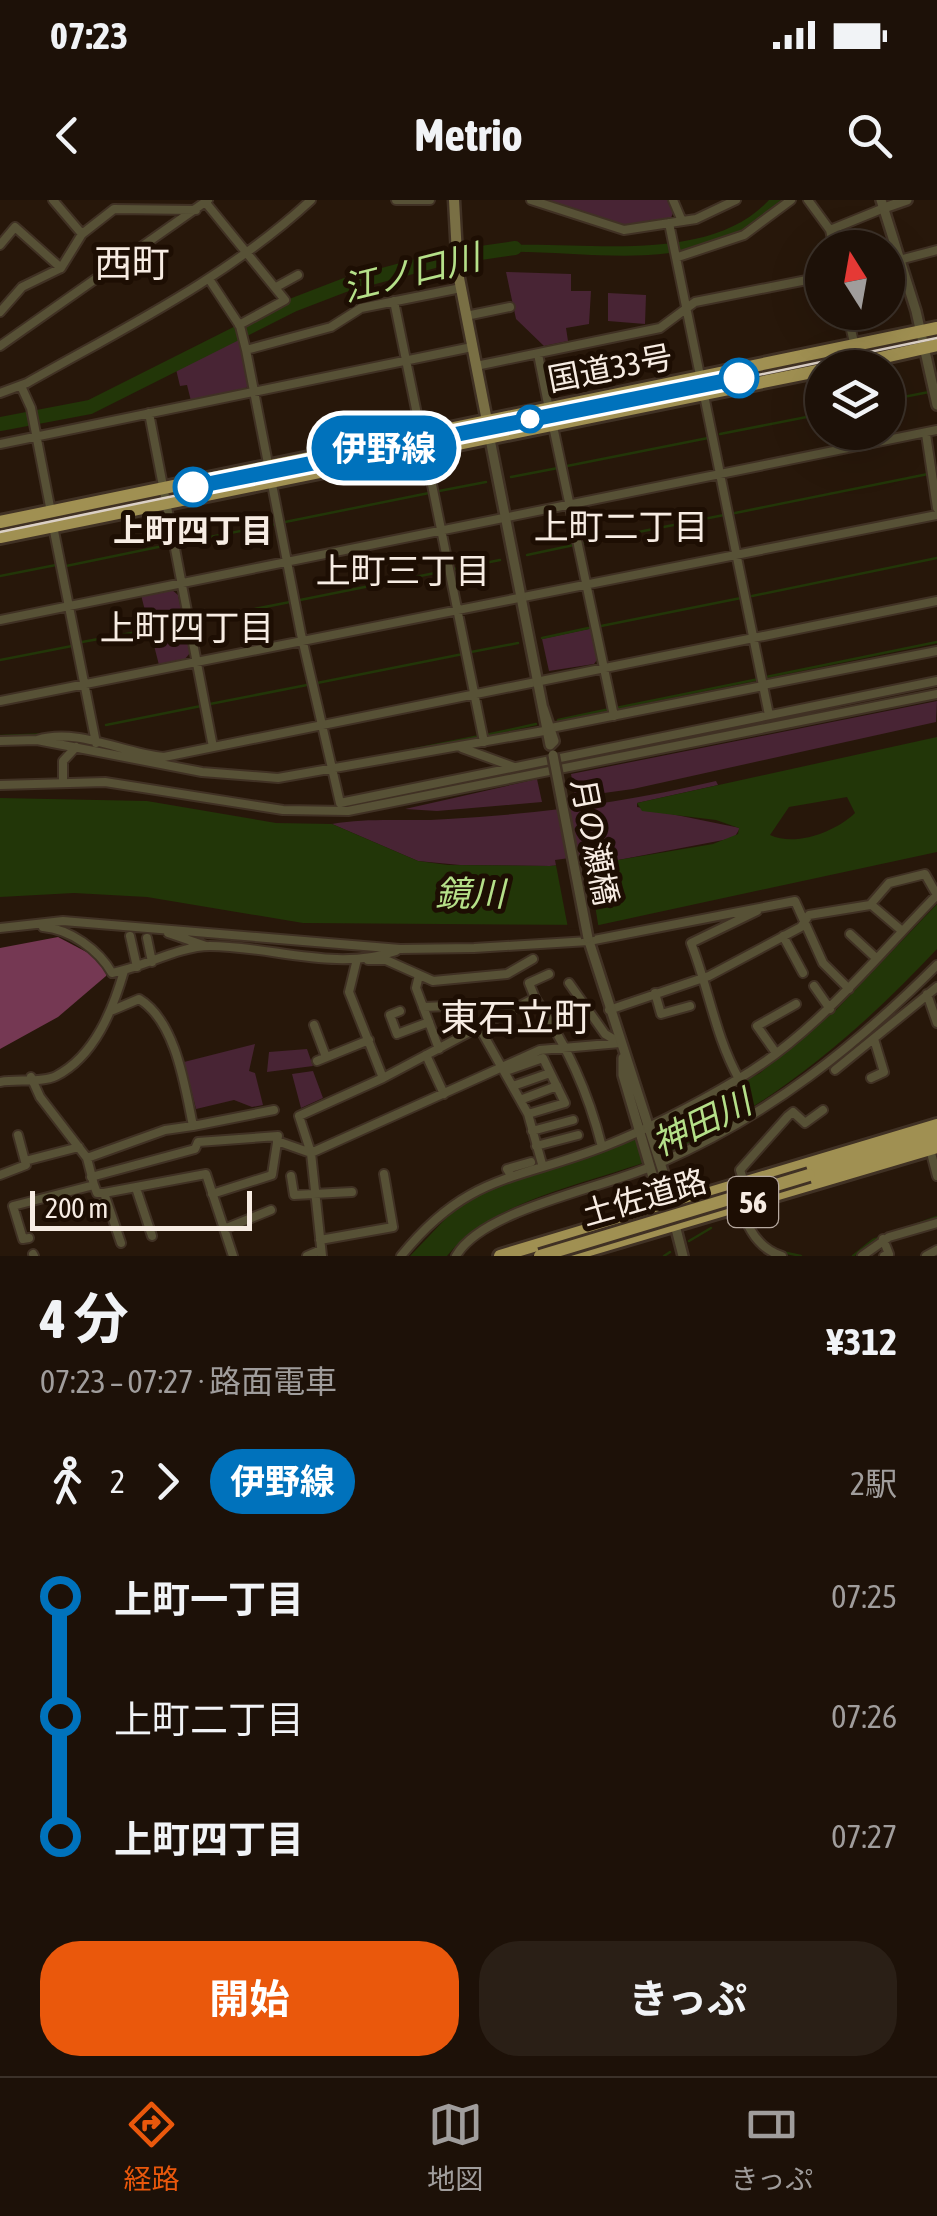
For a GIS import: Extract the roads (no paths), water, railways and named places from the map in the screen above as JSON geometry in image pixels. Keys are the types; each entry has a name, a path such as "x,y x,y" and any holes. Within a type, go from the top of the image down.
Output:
{"highway":[{"name":"国道33号","path":"0,522 937,328"},
{"path":"905,354 931,347"},
{"name":"国道33号","path":"0,538 805,374"},
{"name":"56","path":"500,1256 744,1182 802,1172 937,1125"},
{"name":"土佐道路","path":"540,1256 802,1172 937,1136"},
{"name":"56","path":"569,1256 933,1148"}],"main road":[{"path":"454,200 457,262 490,440"}],"street":[{"path":"53,200 82,234"},
{"path":"190,200 196,210"},
{"path":"0,394 21,386 209,279 249,254 312,200"},
{"path":"396,200 430,200"},
{"path":"531,200 617,230 682,221 736,200"},
{"path":"673,200 682,221"},
{"path":"677,256 744,235 791,200"},
{"path":"808,200 830,230 883,204 907,200"},
{"path":"0,346 207,201 286,300 240,325"},
{"path":"0,312 22,286 61,268 82,234 114,210 155,204 196,210"},
{"path":"883,204 891,230"},
{"path":"669,223 724,475 769,715"},
{"path":"0,246 15,227 61,268"},
{"path":"905,259 937,250"},
{"path":"905,274 921,332 931,347 937,404"},
{"path":"278,286 298,275"},
{"path":"209,279 240,325 303,642 340,803 937,681"},
{"path":"476,366 660,328 688,308 805,281"},
{"path":"246,350 331,326 362,308 461,288"},
{"path":"1,292 9,300"},
{"path":"394,302 421,434"},
{"path":"466,316 510,307"},
{"path":"851,330 855,347"},
{"path":"2,441 472,347"},
{"path":"538,354 549,409"},
{"path":"21,386 34,423 96,742"},
{"path":"149,414 213,747"},
{"path":"553,426 614,716"},
{"path":"0,620 937,430"},
{"path":"0,701 937,512 926,434"},
{"path":"490,440 548,729"},
{"path":"425,450 484,742"},
{"path":"0,741 51,737 96,742 160,757 937,601"},
{"path":"37,740 247,777 278,778 484,742 937,650"},
{"path":"64,780 105,782 283,810 348,811 937,694"},
{"name":"月の瀬橋","path":"548,729 589,940 608,1010 635,1075 646,1129"},
{"path":"458,746 514,767"},
{"path":"0,785 63,786 62,761 76,747"},
{"path":"401,1256 442,1211 477,1188 541,1161 602,1147 646,1129 739,1079 830,1009 936,895 925,874 889,883 870,905 809,915 784,936 705,978 608,1010"},
{"path":"0,928 63,921 400,949 589,940 795,901 823,963 848,989"},
{"path":"739,1079 718,1036 705,978 691,943 765,907"},
{"path":"874,907 901,930"},
{"path":"36,923 63,930 99,956 112,973 249,938"},
{"path":"164,930 207,946 386,960 433,980 506,974 532,958"},
{"path":"850,934 876,958"},
{"path":"130,936 138,967"},
{"path":"784,936 803,972"},
{"path":"147,938 152,962"},
{"path":"360,959 400,949"},
{"path":"360,959 349,992 383,1078"},
{"path":"661,1160 730,1130 798,1088 937,966"},
{"path":"114,1010 124,971"},
{"path":"549,974 528,980 568,1048 590,1100 602,1147"},
{"path":"419,975 416,988 439,1049"},
{"path":"922,980 937,1023"},
{"path":"569,983 621,1048"},
{"path":"814,986 830,1009"},
{"path":"835,1070 937,987"},
{"path":"654,993 661,1014 690,1006"},
{"path":"0,1082 55,1076 69,1065 114,1010 138,998 157,1018 177,1059 193,1126"},
{"path":"321,1249 311,1153 299,1116 383,1078 536,998"},
{"path":"776,1053 757,1026 796,1004"},
{"path":"423,1006 473,1005"},
{"path":"400,1011 387,1016 397,1034 429,1022"},
{"path":"314,1024 325,1059 369,1040"},
{"path":"479,1027 528,1114 541,1161"},
{"path":"870,1078 884,1072 874,1039"},
{"path":"504,1070 540,1050 621,1048"},
{"path":"426,1054 444,1094"},
{"path":"277,1141 311,1153 444,1094 543,1058 566,1102 528,1114"},
{"path":"514,1086 550,1073"},
{"path":"31,1077 40,1097 86,1158 97,1194 105,1197"},
{"path":"520,1100 557,1086"},
{"path":"86,1158 165,1130 274,1110"},
{"path":"744,1182 742,1166 788,1116 793,1112 805,1123 823,1110"},
{"path":"532,1130 574,1120"},
{"path":"646,1129 661,1160 667,1206"},
{"path":"646,1129 650,1166 682,1253 670,1256"},
{"path":"0,1176 22,1168 25,1160 18,1135"},
{"path":"536,1146 578,1135"},
{"path":"212,1194 272,1174 278,1136 198,1142 195,1149 233,1256"},
{"path":"25,1160 79,1147"},
{"path":"933,1148 937,1176"},
{"path":"29,1238 23,1239 14,1206 195,1149"},
{"path":"456,1256 476,1235 514,1212 572,1196 650,1166"},
{"path":"802,1172 802,1188"},
{"path":"91,1208 105,1197 202,1173"},
{"path":"307,1256 393,1227 384,1174"},
{"path":"291,1176 294,1195 352,1192"},
{"path":"136,1188 152,1236"},
{"path":"105,1197 121,1243"},
{"path":"742,1206 748,1228 779,1256"},
{"path":"224,1229 271,1210"},
{"path":"862,1256 883,1240 937,1223"},
{"path":"883,1240 889,1254 884,1256"},
{"path":"926,1256 937,1250"}],"water":[{"path":"769,200 781,200 737,233 675,252 616,256 498,252 499,246 511,245 682,242 715,234 744,220"},
{"name":"鏡川","path":"937,737 937,852 599,925 303,923 147,897 74,893 0,897 0,798 147,801 276,823 332,824 418,861 448,865 550,866 618,860 713,844 738,834 739,828 716,820 642,811 637,803","holes":["847,797 855,813 815,836 791,839 770,835 789,807"]},
{"name":"神田川","path":"937,904 937,949 853,1031 761,1101 663,1156 561,1189 497,1216 469,1234 447,1256 410,1256 450,1214 495,1185 591,1156 662,1126 760,1073 836,1010"}],"waterway":[{"name":"江ノ口川","path":"0,424 90,407 293,305 345,285 446,258 515,248"},
{"path":"905,397 929,392"},
{"path":"720,434 805,417"},
{"path":"567,466 708,438"},
{"path":"511,477 558,468"},
{"path":"735,513 928,474"},
{"path":"439,491 486,482"},
{"path":"285,522 429,493"},
{"path":"583,543 724,515"},
{"path":"471,521 492,516"},
{"path":"179,543 276,524"},
{"path":"293,557 399,535"},
{"path":"66,566 168,545"},
{"path":"527,555 574,545"},
{"path":"752,596 937,558"},
{"path":"454,569 500,560"},
{"path":"0,576 56,565"},
{"path":"300,600 445,571"},
{"path":"75,601 107,594"},
{"path":"601,626 741,598"},
{"path":"194,621 290,602"},
{"path":"0,616 23,612"},
{"path":"542,638 593,627"},
{"path":"82,642 148,630"},
{"path":"766,677 937,642"},
{"path":"471,652 518,643"},
{"path":"0,660 72,646"},
{"path":"317,683 463,654"},
{"path":"616,708 759,679"},
{"path":"210,704 307,685"},
{"path":"106,725 201,706"},
{"path":"558,720 610,709"},
{"path":"486,735 536,724"},
{"path":"0,736 53,734"},
{"path":"380,756 480,736"},
{"path":"853,1256 873,1240 937,1217"},
{"path":"689,1241 711,1228"},
{"path":"664,1256 670,1252"},
{"path":"782,1252 801,1256"}],"tram line":[{"path":"0,532 937,338"},
{"name":"伊野線","path":"193,487 739,378"}],"place":[{"name":"上町四丁目","path":"193,487"}],"district":[{"name":"西町","path":"132,263"},
{"name":"上町二丁目","path":"621,526"},
{"name":"上町三丁目","path":"403,570"},
{"name":"上町四丁目","path":"187,627"},
{"name":"東石立町","path":"516,1017"}]}
